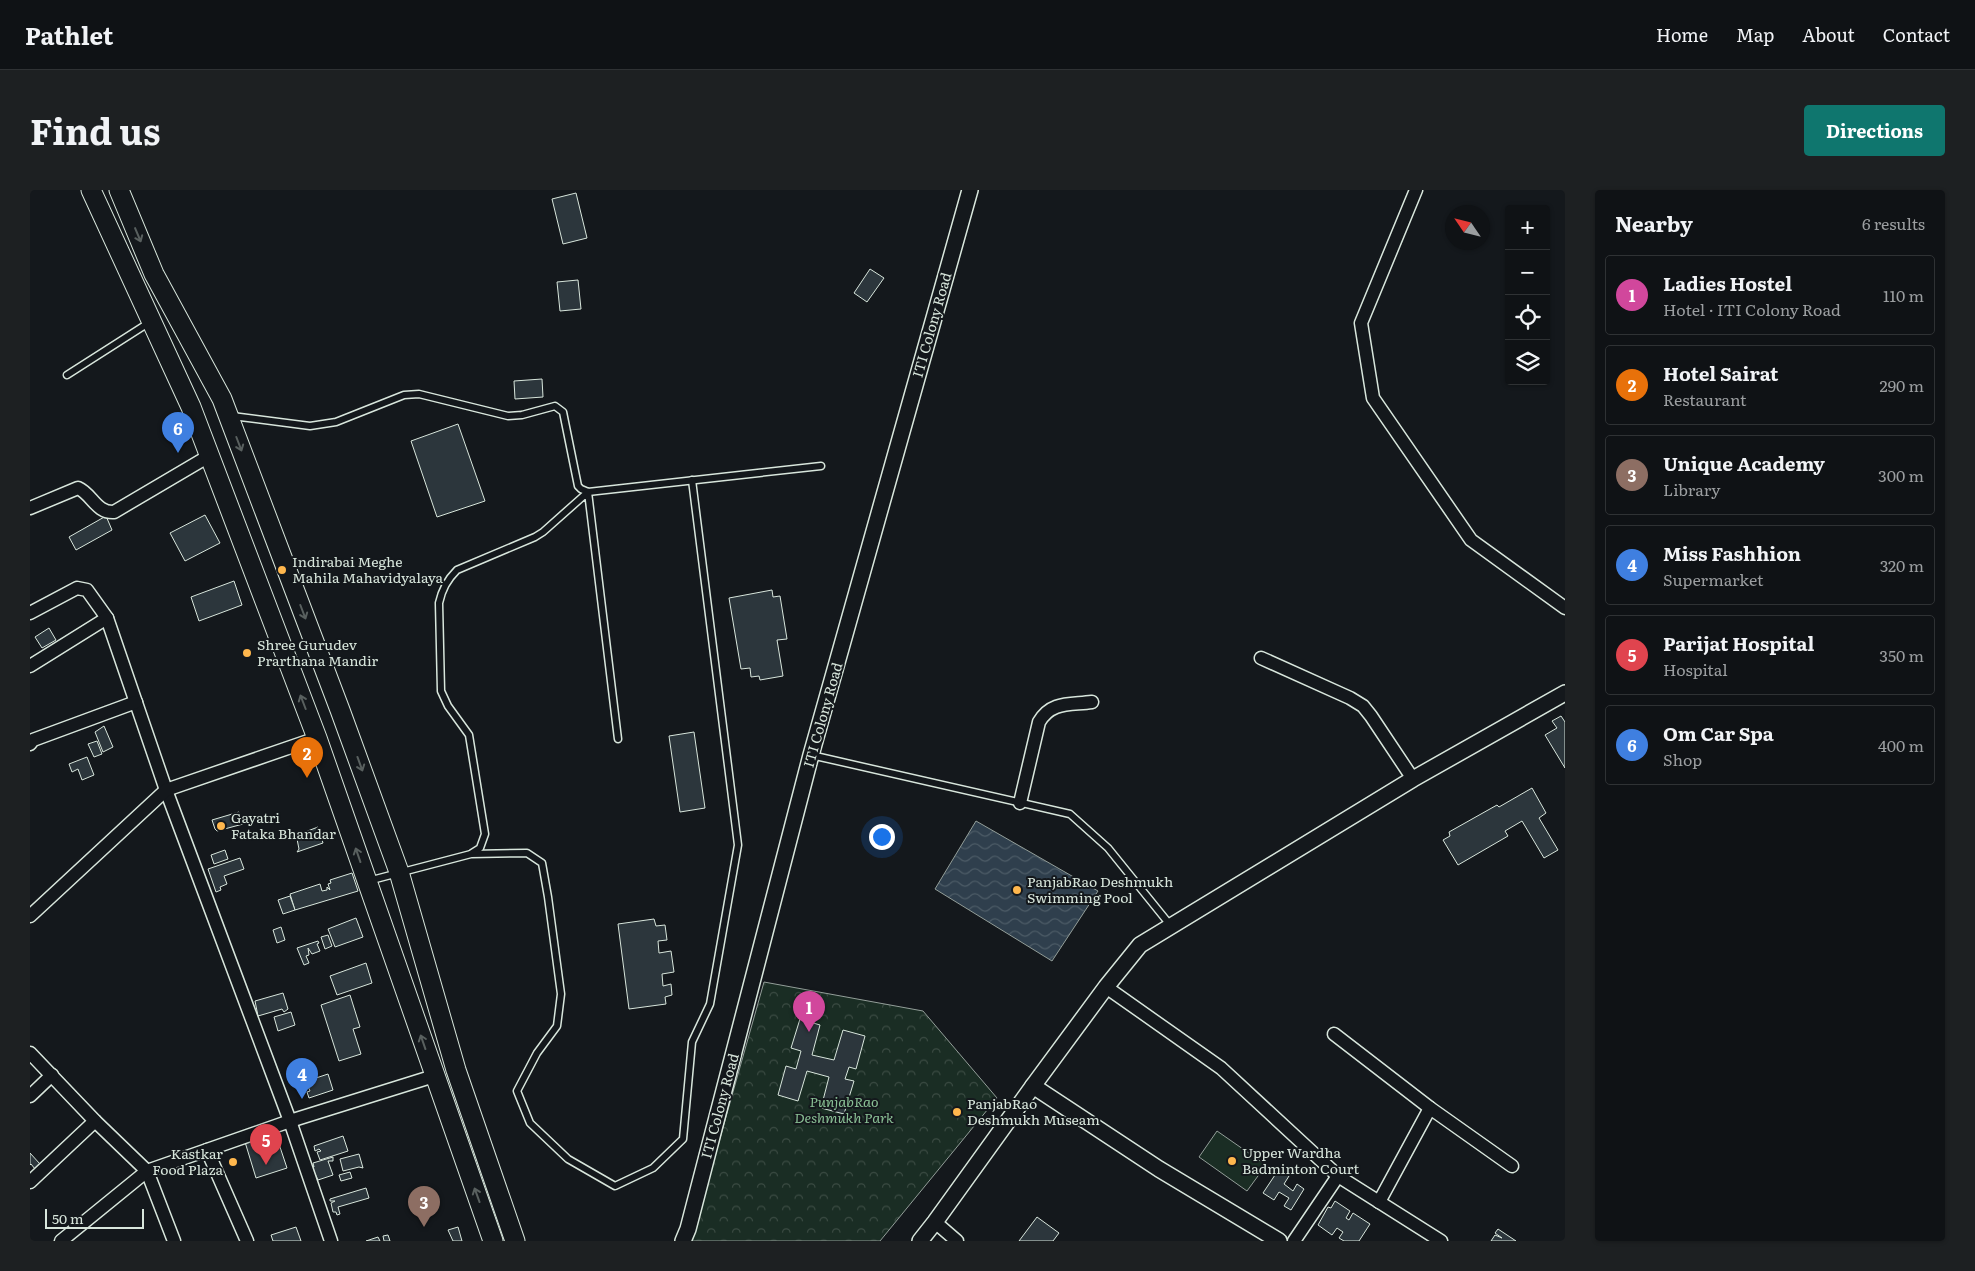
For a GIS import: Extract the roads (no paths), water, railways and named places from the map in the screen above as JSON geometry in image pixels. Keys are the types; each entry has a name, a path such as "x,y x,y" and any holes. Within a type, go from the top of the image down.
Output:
{"main road":[{"path":"91,190 191,407 317,738 434,1076 494,1241"},
{"path":"119,190 154,274 225,407 340,710 398,872 456,1070 515,1241"},
{"path":"191,407 225,407"}],"street":[{"name":"ITI Colony Road","path":"687,1237 811,755 970,190"},
{"path":"1416,190 1361,323 1373,398 1471,540 1565,608"},
{"path":"30,508 78,488 84,491 101,510 114,512 209,456"},
{"path":"30,613 76,588 87,590 107,618 166,790 290,1121 331,1241"},
{"path":"30,666 107,618"},
{"path":"1261,658 1350,698 1362,706 1413,779"},
{"path":"920,1241 1106,986 1140,945 1413,779 1565,693"},
{"path":"30,744 33,740 136,702"},
{"path":"1020,803 1039,722 1045,712 1054,706 1092,702"},
{"path":"30,916 166,790 317,738"},
{"path":"1106,986 1221,1068 1338,1176 1441,1241"},
{"path":"1334,1034 1430,1108 1512,1166"},
{"path":"30,1053 95,1121 147,1171 174,1241"},
{"path":"30,1096 52,1075"},
{"path":"61,1241 147,1171 290,1121 434,1076"},
{"path":"1033,1086 1158,1169 1279,1241"},
{"path":"1379,1202 1430,1108"},
{"path":"30,1182 95,1121"},
{"path":"207,1150 247,1241"},
{"path":"1294,1241 1338,1176"},
{"path":"935,1222 957,1241"}],"lane":[{"path":"67,376 152,321"},
{"path":"225,407 310,426 336,422 404,395 419,394 508,416 522,415 555,406 563,412 578,486 588,492 821,466"},
{"path":"366,881 472,854 527,853 542,864 561,994 557,1026 537,1053 517,1091 530,1123 568,1159 615,1186 653,1168 683,1138 692,1042 710,1004 738,844 692,480"},
{"path":"588,492 618,739"},
{"path":"472,854 480,848 486,834 469,735 448,706 441,691 439,603 442,589 457,570 543,532 588,492"},
{"path":"811,755 1070,814 1108,848 1171,926"}],"water":[{"name":"PanjabRao Deshmukh Swimming Pool","path":"976,821 1098,891 1052,961 935,889"}],"place":[{"name":"Om Car Spa","path":"178,453"},
{"name":"Indirabai Meghe Mahila Mahavidyalaya","path":"282,570"},
{"name":"Shree Gurudev Prarthana Mandir","path":"247,653"},
{"name":"Hotel Sairat","path":"307,778"},
{"name":"Gayatri Fataka Bhandar","path":"221,826"},
{"name":"PanjabRao Deshmukh Swimming Pool","path":"1017,890"},
{"name":"Ladies Hostel","path":"809,1032"},
{"name":"Miss Fashhion","path":"302,1099"},
{"name":"PanjabRao Deshmukh Museam","path":"957,1112"},
{"name":"Upper Wardha Badminton Court","path":"1232,1161"},
{"name":"Kastkar Food Plaza","path":"233,1162"},
{"name":"Parijat Hospital","path":"266,1165"},
{"name":"Unique Academy","path":"424,1227"}],"park label":[{"name":"PunjabRao Deshmukh Park","path":"844,1110"}]}
